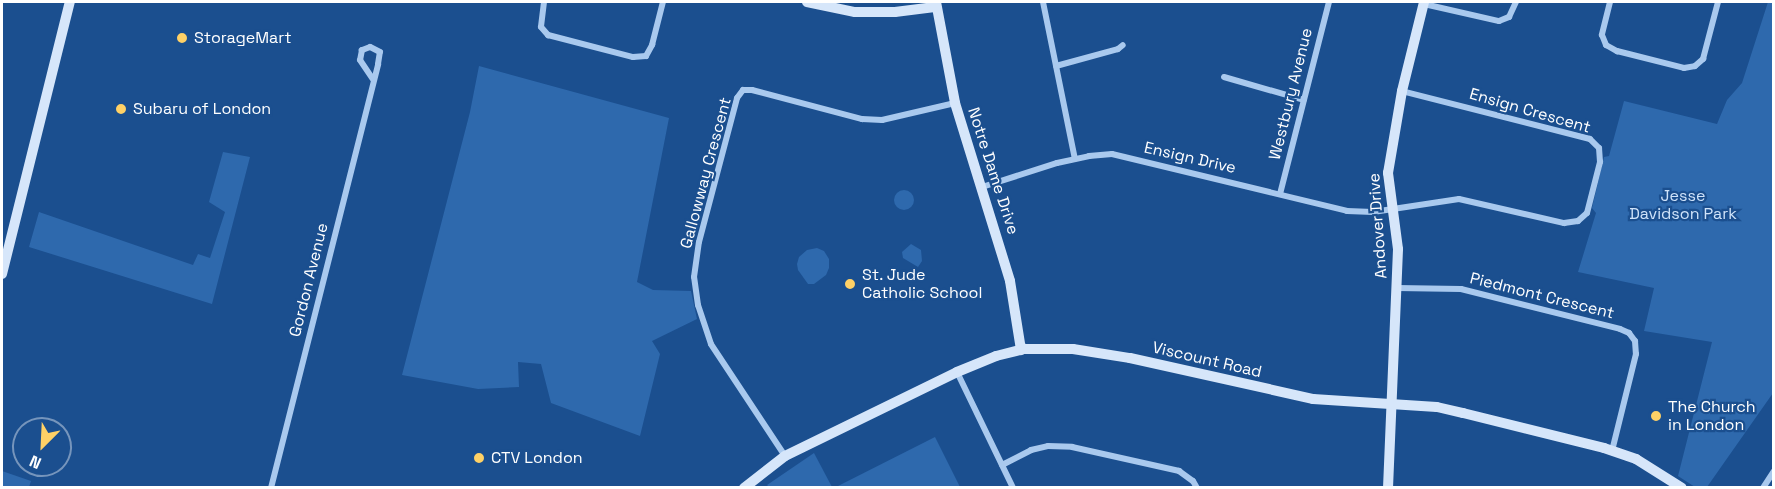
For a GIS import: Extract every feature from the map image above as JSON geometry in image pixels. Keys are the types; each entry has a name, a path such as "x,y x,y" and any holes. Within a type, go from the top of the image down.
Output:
{"street":[{"path":"2,274 70,2"},
{"path":"544,2 541,27 548,35 633,57 646,56 652,45 663,2"},
{"path":"807,2 855,12 895,12 935,4"},
{"path":"1043,2 1075,159"},
{"name":"Westbury Avenue","path":"1280,194 1327,2"},
{"path":"1424,3 1499,21 1509,17 1516,2"},
{"path":"1610,2 1602,35 1605,45 1617,51 1684,68 1695,66 1703,59 1718,2"},
{"name":"Andover Drive","path":"1388,488 1398,249 1389,165 1402,91 1424,3"},
{"name":"Notre Dame Drive","path":"935,4 956,103 1010,281 1021,350"},
{"path":"1056,66 1118,49 1123,45"},
{"name":"Gordon Avenue","path":"271,488 380,52 370,47 362,50 360,60 373,79"},
{"path":"1224,77 1304,100"},
{"name":"Gallowway Crescent","path":"785,456 711,344 698,305 694,277 699,242 738,98 743,90 752,90 862,119 882,120 956,103"},
{"name":"Ensign Crescent","path":"1393,208 1460,199 1564,224 1578,221 1587,213 1600,162 1599,147 1590,139 1402,91"},
{"name":"Ensign Drive","path":"982,187 1075,159 1112,154 1347,211 1373,212 1393,208"},
{"name":"Piedmont Crescent","path":"1397,288 1461,289 1629,333 1635,341 1636,354 1611,451"},
{"name":"Viscount Road","path":"744,488 785,456 957,372 996,356 1021,350 1073,349 1130,358 1314,399 1437,407 1636,459 1682,488"},
{"path":"957,372 1013,488"},
{"path":"1002,465 1031,450 1048,446 1072,447 1179,471 1193,481 1197,488"},
{"path":"1763,488 1773,471"}],"green space":[{"name":"Jesse Davidson Park","path":"1768,2 1774,2 1773,393 1707,487 1695,487 1678,476 1712,342 1644,331 1654,288 1578,272 1596,213 1592,208 1604,157 1609,156 1624,101 1717,124 1727,100 1742,83"},
{"path":"479,66 669,118 637,282 653,290 691,291 697,319 652,341 660,354 640,436 551,403 541,364 518,362 519,387 478,389 402,375 470,112"},
{"path":"223,152 250,157 212,304 29,247 39,212 193,265 198,254 210,258 225,212 209,202"},
{"path":"900,190 908,190 914,196 914,204 908,210 900,210 894,204 894,196"},
{"path":"911,244 921,250 922,261 918,267 903,258 902,252"},
{"path":"817,248 824,251 829,259 829,268 826,275 814,284 808,284 798,270 797,264 799,257 807,250"},
{"path":"935,437 960,487 836,487"},
{"path":"814,453 832,487 769,487 767,485"},
{"path":"2,471 12,474 12,477 31,481 29,487 2,487"}],"place":[{"name":"StorageMart","path":"182,38"},
{"name":"Subaru of London","path":"121,109"},
{"name":"St. Jude Catholic School","path":"850,284"},
{"name":"The Church in London","path":"1656,416"},
{"name":"CTV London","path":"479,458"}]}
